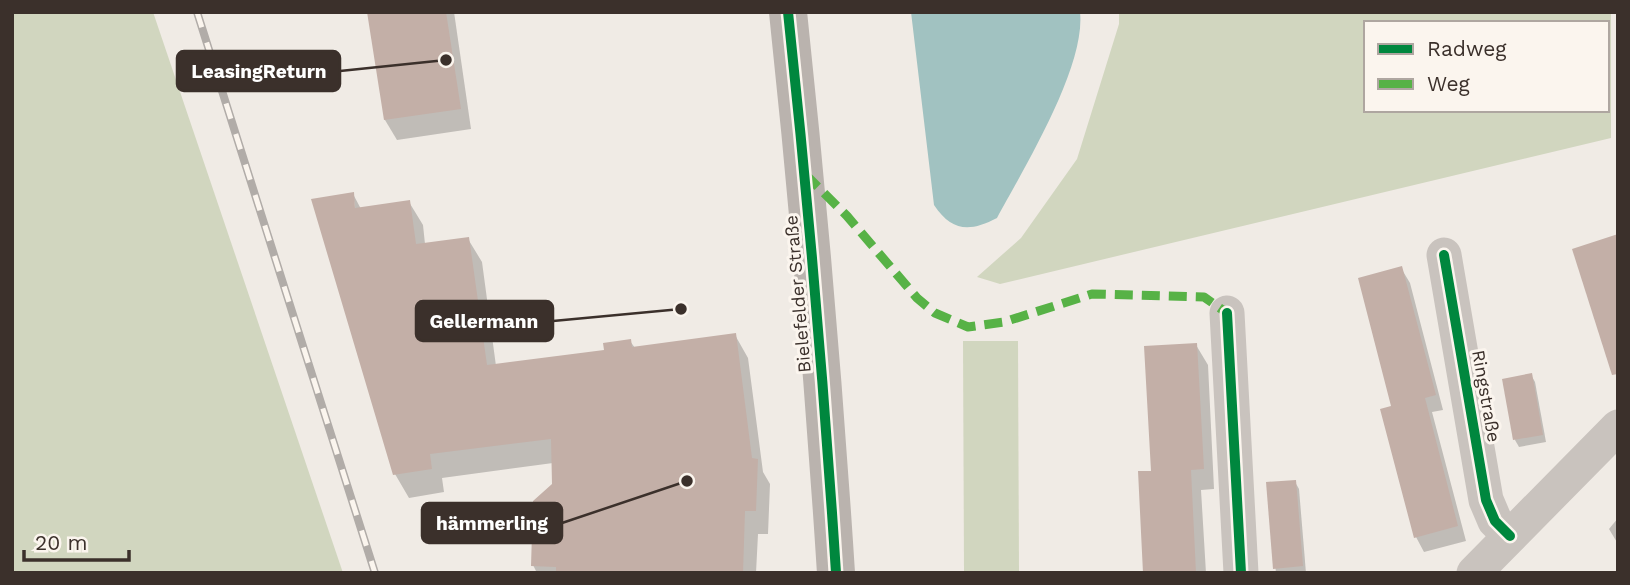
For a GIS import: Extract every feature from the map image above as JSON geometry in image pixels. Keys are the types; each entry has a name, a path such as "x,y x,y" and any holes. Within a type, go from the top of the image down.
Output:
{"main road":[{"name":"Bielefelder Straße","path":"788,12 824,393 836,573"}],"street":[{"name":"Ringstraße","path":"1444,255 1486,500 1496,521 1510,536"},
{"path":"1227,313 1241,573"},
{"path":"1474,573 1614,438"}],"green space":[{"path":"12,12 153,12 343,573 12,573"},
{"path":"1119,12 1611,12 1611,138 1000,284 977,277 1021,238 1077,159 1119,24"},
{"path":"963,341 1018,341 1019,573 964,573"}],"water":[{"path":"911,12 1080,12 1079,35 1073,60 1051,117 997,218 987,223 970,227 955,225 934,205"}],"building":[{"path":"367,12 446,12 461,109 384,120"},
{"path":"354,192 355,208 410,200 416,244 469,237 487,365 604,350 603,343 631,339 632,347 736,333 752,458 758,459 756,511 745,511 743,573 556,573 556,567 531,566 533,501 552,484 551,439 430,454 432,469 393,475 311,199"},
{"path":"1618,234 1618,374 1612,375 1572,249"},
{"path":"1402,266 1436,395 1425,398 1458,526 1414,538 1380,409 1391,406 1358,278"},
{"path":"1197,343 1204,469 1191,470 1196,573 1143,573 1138,471 1151,471 1144,346"},
{"path":"1532,373 1543,435 1513,440 1502,379"},
{"path":"1296,480 1303,566 1273,569 1266,482"}],"railway":[{"path":"197,12 375,573"}],"marked path":[{"path":"805,174 847,216 917,298 935,313 968,327 1004,322 1092,294 1204,297 1227,313"}],"cycle path":[{"path":"788,12 815,293 836,573"},
{"path":"1444,255 1486,500 1495,521 1510,536"},
{"path":"1227,313 1241,573"}],"place":[{"name":"LeasingReturn","path":"446,60"},
{"name":"Gellermann","path":"681,309"},
{"name":"hämmerling","path":"687,481"}]}
